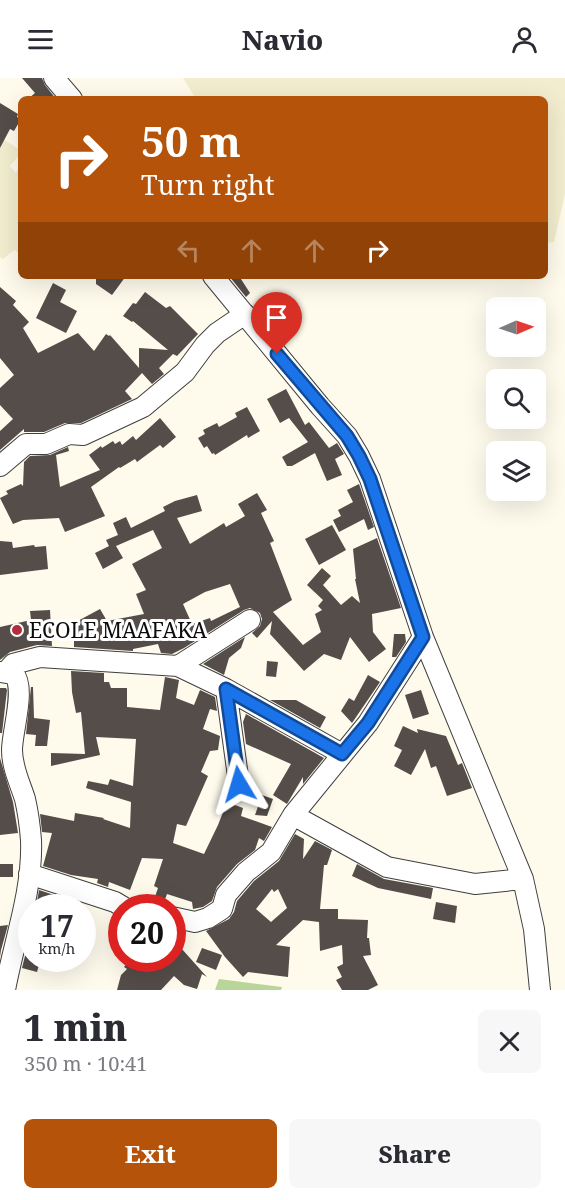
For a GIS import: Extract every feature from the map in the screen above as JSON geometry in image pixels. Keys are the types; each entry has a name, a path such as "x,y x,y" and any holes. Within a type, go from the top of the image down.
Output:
{"street":[{"path":"54,78 69,96"},
{"path":"216,279 347,436 359,456 373,488 423,637 523,879 534,929 540,990"},
{"path":"0,466 26,444 46,444 69,434 83,435 143,407 185,372 217,333 245,314"},
{"path":"178,666 250,620"},
{"path":"186,920 195,922 208,918 222,909 226,895 246,872 271,852 293,815 368,723 423,637"},
{"path":"3,672 13,664 40,657 178,666 226,689 342,754"},
{"path":"3,672 14,674 19,684 12,750 13,765 24,798 31,842 24,905 5,990"},
{"path":"226,689 239,784"},
{"path":"293,815 387,867 476,884 523,879"},
{"path":"29,874 108,900"}],"shaded area":[{"path":"183,78 565,78 565,194 554,242 548,243 548,96 194,96"},
{"path":"0,137 18,149 18,156 10,166 16,173 18,169 18,252 14,250 3,259 0,257"}],"green space":[{"path":"219,979 282,987 281,990 215,990"}],"building":[{"path":"22,78 42,78 54,96 32,96 35,93"},
{"path":"0,103 18,114 18,124 14,131 10,129 0,148"},
{"path":"96,279 124,279 112,295 96,284"},
{"path":"231,279 241,279 250,293 246,297"},
{"path":"53,283 66,290 60,302 77,311 66,333 36,318"},
{"path":"0,287 16,301 13,305 29,322 23,328 38,353 78,333 94,351 106,334 110,335 139,368 139,348 168,350 133,321 123,316 145,292 166,308 170,306 198,334 177,356 173,354 159,368 164,374 152,384 142,373 125,391 132,399 81,423 65,423 44,432 24,432 24,429 0,450 0,431 13,419 0,405 0,388 14,375 0,358"},
{"path":"286,389 305,425 309,422 329,448 337,443 344,454 335,459 342,475 327,481 315,453 292,466 287,466 282,457 308,442 289,418 280,423 267,399"},
{"path":"247,407 260,431 248,438 247,435 215,455 207,446 204,448 198,438 205,434 203,430 217,423 219,427 237,417 235,413"},
{"path":"160,418 176,437 163,448 160,445 137,462 135,459 119,467 91,487 105,516 65,532 59,518 23,520 13,524 0,498 8,494 6,491 21,484 23,486 24,462 30,456 50,455 68,447 69,451 56,455 60,487 100,470 89,455 101,446 102,448 113,441 115,444 120,441 122,445 133,436 136,440"},
{"path":"359,484 374,527 368,530 364,519 339,532 333,520 341,516 338,510 353,502 347,490"},
{"path":"257,493 267,510 261,513 274,541 270,543 292,600 273,612 303,645 321,632 315,614 322,610 318,606 323,600 307,585 322,568 331,576 323,585 341,605 352,596 360,603 355,579 353,549 377,538 401,608 372,614 373,632 386,649 369,662 350,637 341,660 324,654 304,671 270,634 272,621 257,638 252,633 260,626 262,619 260,613 250,608 172,654 161,653 158,644 133,649 133,651 74,647 74,623 100,609 107,621 144,614 136,594 146,590 132,564 162,548 153,530 116,546 123,558 103,569 95,553 109,546 106,540 118,535 113,523 126,517 131,528 165,511 163,507 175,501 197,495 202,511 177,518 190,544 224,523 226,527 245,516 238,504","holes":["230,584 240,607 211,621 210,618 192,624 183,604 205,592"]},
{"path":"332,525 346,550 319,565 305,539"},
{"path":"0,541 12,542 13,548 46,546 48,569 0,575"},
{"path":"50,610 52,646 37,645 10,652 0,660 0,627 31,620 30,611"},
{"path":"394,634 405,634 406,642 396,657 392,657"},
{"path":"245,637 241,648 229,658 224,675 203,664"},
{"path":"267,661 278,662 276,677 266,676"},
{"path":"71,671 104,673 104,682 109,682 111,688 127,688 127,707 160,710 165,677 179,680 176,698 194,705 200,690 215,697 217,711 210,709 203,729 220,736 218,750 210,751 201,772 208,776 186,826 177,824 173,843 204,854 227,802 243,808 241,816 272,827 264,841 259,838 255,850 237,864 217,887 212,901 203,907 193,909 192,902 186,900 186,894 156,894 158,888 154,886 163,859 142,858 130,890 109,882 108,887 97,883 98,879 71,875 43,866 52,833 42,832 40,814 74,821 75,813 104,818 130,828 131,802 86,788 88,781 108,785 110,779 133,786 136,739 96,737 100,755 51,766 51,753 85,754 81,712 76,713"},
{"path":"368,675 380,682 352,723 341,711 349,698 354,701"},
{"path":"31,687 33,687 34,718 50,720 47,746 35,746 36,735 26,734"},
{"path":"0,688 7,690 2,733 0,733"},
{"path":"421,690 429,714 413,719 405,695"},
{"path":"270,700 296,700 326,717 320,728"},
{"path":"246,714 324,758 303,784 303,777 287,804 273,795 291,764 246,744 243,722"},
{"path":"403,726 418,733 417,729 446,736 458,765 462,763 472,788 447,796 436,766 431,768 425,749 411,775 394,766 402,750 394,746"},
{"path":"0,758 13,802 18,833 0,835"},
{"path":"262,795 273,799 267,816 255,815"},
{"path":"295,834 304,839 303,859 315,841 332,850 327,865 324,865 320,909 338,909 338,919 368,920 367,938 369,938 371,955 363,956 378,985 368,990 342,990 336,980 342,977 337,967 343,964 342,945 320,951 319,922 303,920 276,945 290,947 288,977 248,972 243,977 225,957 206,931 229,919 237,901 254,881 279,861","holes":["272,889 274,892 278,889 287,908 271,922 256,909"]},
{"path":"0,864 13,864 13,877 0,877"},
{"path":"357,864 384,879 433,888 431,899 378,888 352,876"},
{"path":"39,890 51,894 38,894"},
{"path":"436,902 457,906 455,923 433,919"},
{"path":"8,925 1,950 0,957 0,926"},
{"path":"202,948 222,955 216,970 196,962"},
{"path":"186,954 207,977 202,974 197,989 184,985 174,976 161,990 117,990 124,972 186,972"}],"place":[{"name":"ECOLE MAAFAKA","path":"17,630"}],"route":[{"path":"239,784 226,689 342,754 368,723 423,637 370,479 359,456 347,436 277,354"}]}
